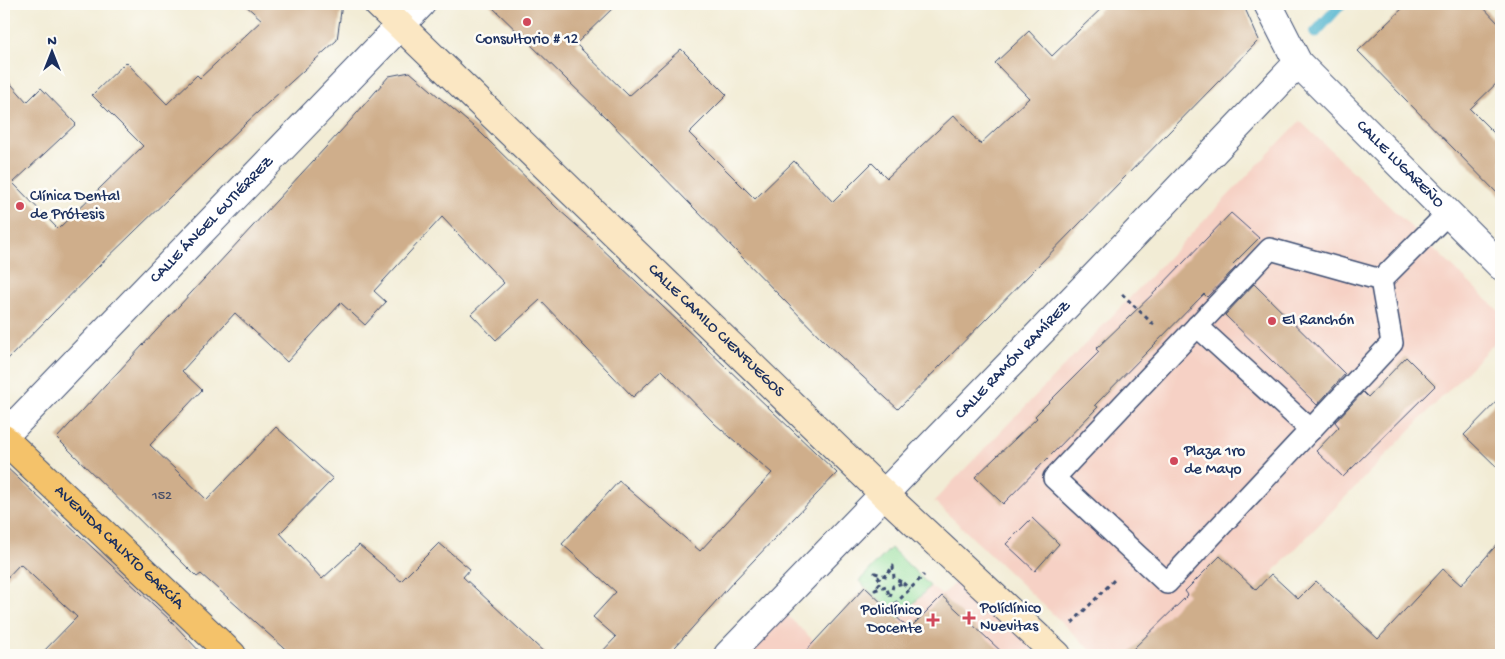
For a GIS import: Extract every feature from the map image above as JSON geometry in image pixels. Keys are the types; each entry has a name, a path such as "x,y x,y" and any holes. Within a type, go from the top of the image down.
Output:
{"main road":[{"name":"CALLE CAMILO CIENFUEGOS","path":"378,4 884,494 1053,651"},
{"name":"AVENIDA CALIXTO GARCÍA","path":"4,438 232,655"}],"street":[{"name":"CALLE ÁNGEL GUTIÉRREZ","path":"4,438 421,4"},
{"name":"CALLE LUGAREÑO","path":"1268,4 1298,63 1501,266"},
{"name":"CALLE RAMÓN RAMÍREZ","path":"728,655 1098,274 1298,63"}],"lane":[{"path":"1381,280 1449,212"},
{"path":"1270,249 1381,280 1392,343 1167,583 1054,478 1270,249"},
{"path":"1197,326 1311,430"}],"path":[{"path":"1098,274 1128,299 1177,348"},
{"path":"889,610 946,552"},
{"path":"1053,651 1138,556"},
{"path":"897,603 890,597 886,586 875,590 881,581 876,573 886,576 893,566 894,578 910,589"},
{"path":"890,597 893,586 903,583"}],"shaded area":[{"path":"1300,121 1501,313 1501,336 1193,655 1096,655 934,501"},
{"name":"Políclínico Nuevitas","path":"967,571 1041,640 1026,655 864,655 930,586 942,595"},
{"path":"776,605 814,641 829,655 728,655"}],"green space":[{"path":"891,548 930,586 899,619 859,581"}],"building":[{"path":"244,4 342,4 337,40 247,122 96,269 4,363 4,76 27,102 41,88 76,124 13,183 58,229 143,146 92,95 126,62 167,104 197,75 200,78 262,20"},
{"path":"489,4 617,4 576,44 629,96 681,49 727,95 689,133 755,199 794,161 833,202 872,163 887,178 954,115 980,144 1029,98 995,63 1029,31 1052,56 1106,4 1243,4 1259,40 898,409 827,344 605,117"},
{"path":"1407,4 1480,4 1501,26 1501,79 1470,109 1501,140 1501,197 1358,51"},
{"path":"410,72 481,133 558,209 837,473 734,581 668,655 599,655 616,637 593,617 616,592 562,544 619,481 700,551 772,473 715,424 662,370 633,397 540,300 496,340 471,314 504,283 442,217 374,291 386,302 365,325 341,303 287,362 235,313 182,371 202,390 150,445 207,500 276,427 333,479 280,533 322,579 359,545 401,581 439,543 470,569 463,577 547,655 292,655 201,574 197,577 57,438 350,121 389,76"},
{"path":"1231,213 1259,238 1233,264 1236,267 1207,297 1204,294 1095,405 1098,407 1003,504 975,477 1037,418 1035,416 1099,352 1096,349 1159,288"},
{"path":"1254,284 1345,374 1317,405 1225,315"},
{"path":"1406,357 1435,386 1343,477 1316,451 1339,427 1335,422 1363,392 1368,397"},
{"path":"1501,397 1501,471 1464,435"},
{"path":"4,465 170,620 203,655 40,655 77,617 20,564 4,581"},
{"path":"1032,518 1059,544 1035,571 1006,544"},
{"path":"1501,540 1501,655 1127,655 1188,595 1185,591 1220,556 1256,590 1271,574 1298,599 1316,581 1378,639 1443,569 1461,585"},
{"path":"865,587 909,629 942,596 1005,655 802,655"}],"waterway":[{"path":"1315,33 1341,4"}],"place":[{"name":"Consultorio # 12","path":"527,22"},
{"name":"Clínica Dental de Prótesis","path":"20,206"},
{"name":"El Ranchón","path":"1272,321"},
{"name":"Plaza 1ro de Mayo","path":"1174,461"},
{"name":"Políclínico Nuevitas","path":"969,618"},
{"name":"Policlínico Docente","path":"933,620"}]}
